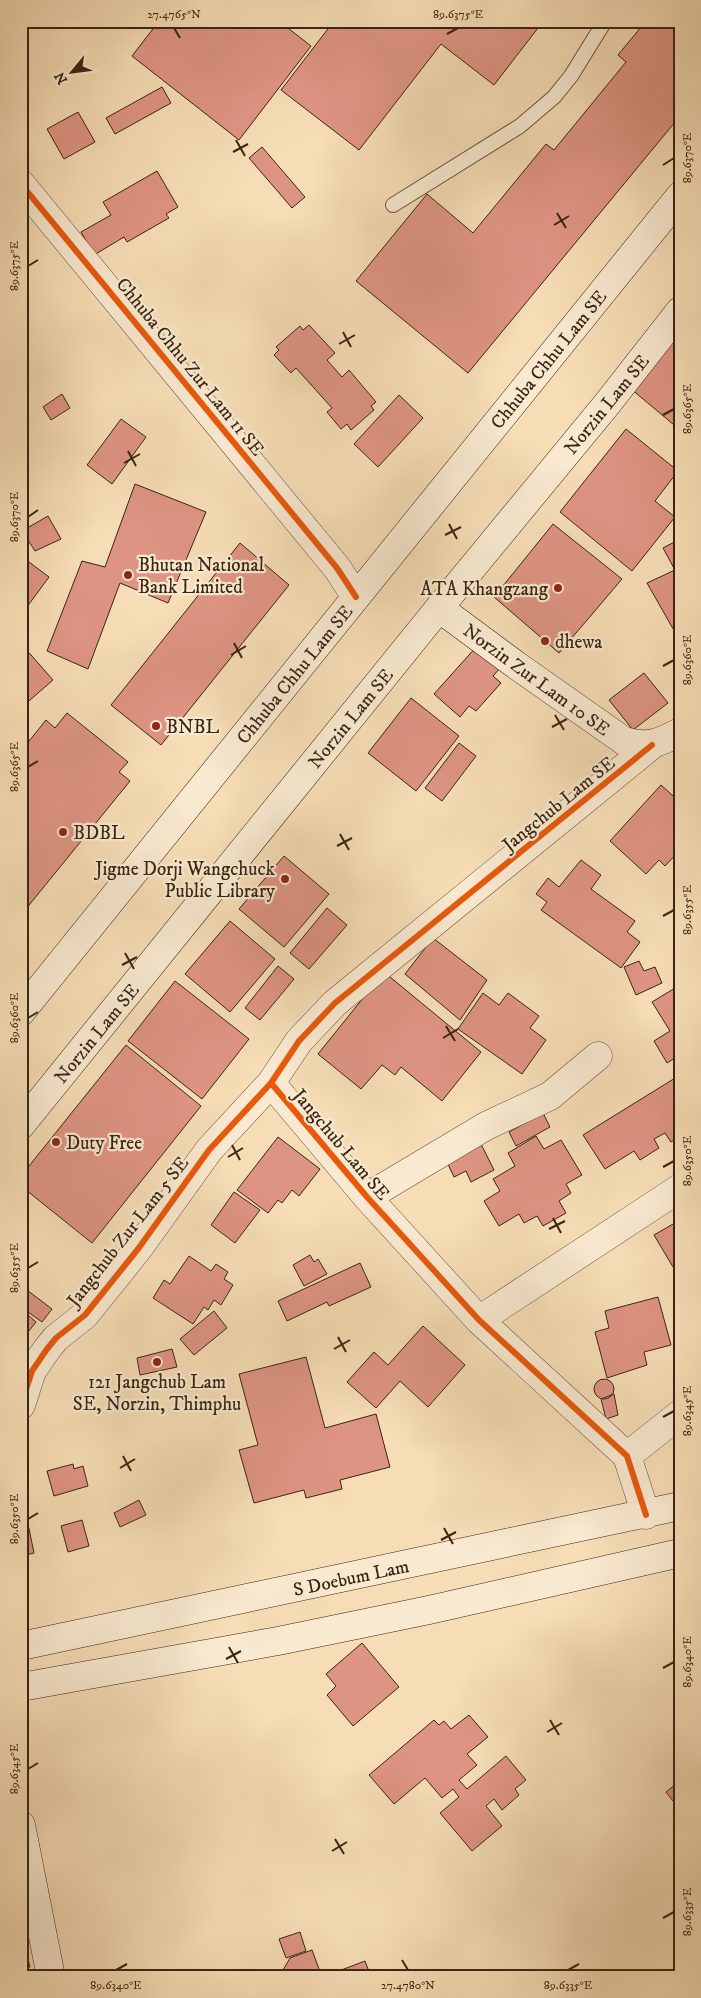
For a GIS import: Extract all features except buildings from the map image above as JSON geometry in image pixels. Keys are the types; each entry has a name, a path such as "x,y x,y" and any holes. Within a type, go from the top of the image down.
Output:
{"main road":[{"name":"Chhuba Chhu Zur Lam 11 SE","path":"21,184 337,568 356,597"},
{"name":"Chhuba Chhu Lam SE","path":"21,1012 680,196"},
{"name":"Norzin Lam SE","path":"21,1125 439,608 607,404 680,311"},
{"name":"Norzin Zur Lam 10 SE","path":"439,608 624,741 645,745"},
{"name":"Jangchub Lam SE","path":"646,1515 626,1456 479,1320 367,1198 271,1083 299,1040 335,1003 645,745 680,732"},
{"path":"367,1198 486,1126 550,1096 598,1056"},
{"name":"Jangchub Zur Lam 5 SE","path":"21,1405 32,1371 46,1349 56,1338 86,1315 138,1249 209,1150 271,1083"},
{"path":"479,1320 680,1188"},
{"path":"626,1456 680,1414"},
{"name":"S Doebum Lam","path":"21,1646 646,1515 680,1506"},
{"path":"21,1687 278,1641 429,1610 680,1553"},
{"path":"21,1825 27,1878 52,1977"}],"lane":[{"path":"393,205 520,126 554,97 571,76 605,21"}],"cycle path":[{"path":"21,184 337,568 356,597"},
{"path":"646,1515 627,1456 479,1320 367,1197 271,1083 299,1041 335,1003 652,745"},
{"path":"21,1405 32,1371 47,1349 56,1338 85,1315 138,1249 209,1150 271,1083"}],"place":[{"name":"Bhutan National Bank Limited","path":"128,575"},
{"name":"ATA Khangzang","path":"558,588"},
{"name":"dhewa","path":"545,641"},
{"name":"BNBL","path":"156,726"},
{"name":"BDBL","path":"63,832"},
{"name":"Jigme Dorji Wangchuck Public Library","path":"285,879"},
{"name":"Duty Free","path":"56,1142"},
{"name":"121 Jangchub Lam SE, Norzin, Thimphu","path":"157,1362"}]}
